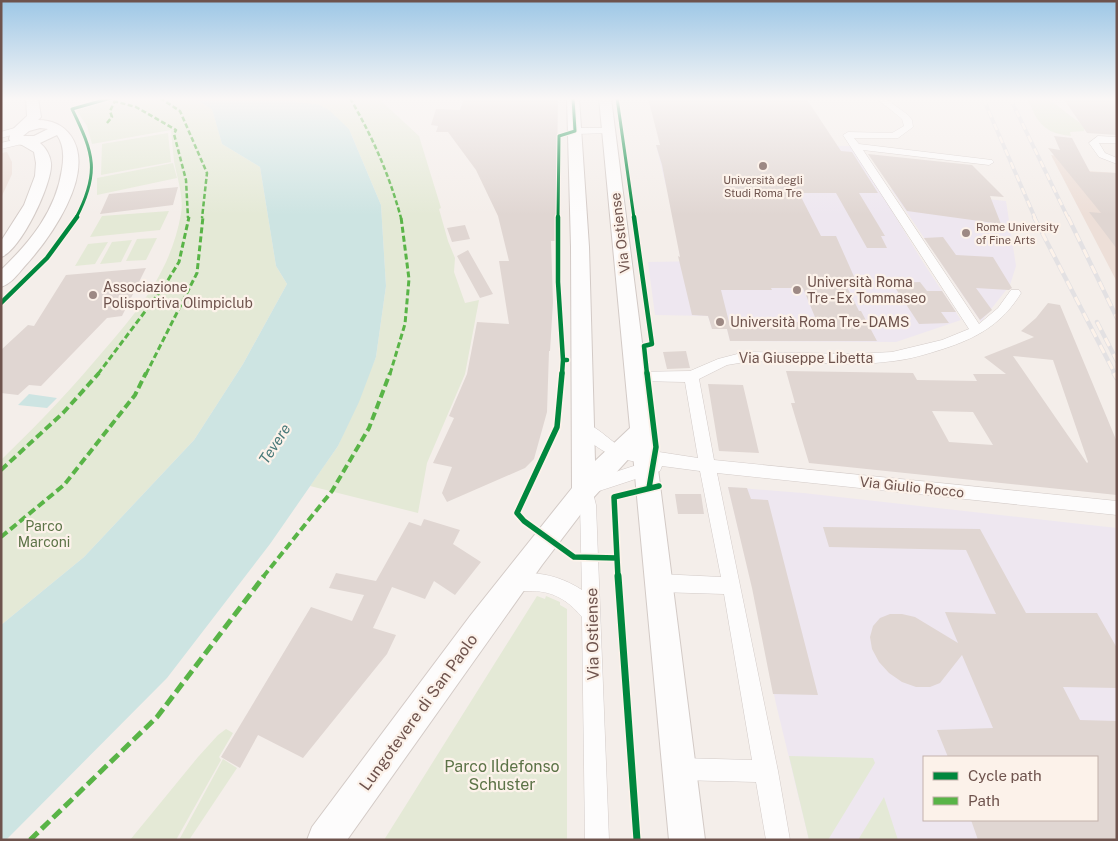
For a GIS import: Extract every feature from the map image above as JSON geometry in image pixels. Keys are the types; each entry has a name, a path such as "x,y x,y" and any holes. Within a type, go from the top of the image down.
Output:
{"main road":[{"path":"1,252 26,218 42,175 43,156 26,137"},
{"path":"1,281 45,232 64,195 68,176 69,152 65,137"},
{"name":"Via Ostiense","path":"575,137 584,381 584,489"},
{"name":"Via Ostiense","path":"609,137 642,431 654,462 659,583 687,840"},
{"name":"Lungotevere di San Paolo","path":"325,840 511,584 584,489 617,452 642,431"}],"street":[{"path":"1,146 19,137"},
{"path":"850,137 977,331"},
{"path":"1117,140 1098,139 1094,142 1099,152 1117,161"},
{"path":"857,147 989,162"},
{"name":"Via Giuseppe Libetta","path":"635,376 691,376 718,362 738,358 772,356 871,358 904,356 957,340 977,331 999,315 1009,305 1015,293"},
{"path":"691,376 767,771 778,840"},
{"path":"583,428 597,441 617,452 654,462 707,466"},
{"path":"584,489 654,462"},
{"name":"Via Giulio Rocco","path":"707,466 1117,508"},
{"name":"Via Ostiense","path":"584,489 588,505 597,840"},
{"path":"511,584 530,581 559,586 578,598 592,615"},
{"path":"659,583 732,586"},
{"path":"679,769 767,771"}],"shaded area":[{"path":"656,145 853,146 921,259 961,320 896,342 730,341 727,329 712,329 708,316 655,315 648,262 706,261 777,194 806,193 666,186"},
{"path":"7,152 12,162 12,174 1,198 1,153"},
{"path":"1051,155 1080,159 1087,171 1117,173 1117,282"},
{"name":"Rome University of Fine Arts","path":"891,189 1006,201 1016,266 1010,285 981,322"},
{"path":"728,487 803,493 1117,528 1117,840 809,840 776,704 753,588"}],"green space":[{"path":"90,137 130,137 92,144"},
{"path":"143,137 168,137 171,162 101,175 102,144"},
{"name":"Parco Marconi","path":"172,137 220,137 222,144 260,167 276,266 287,284 243,364 194,440 84,557 1,625 1,460 37,425 108,346 136,312 159,276 176,236 182,207"},
{"path":"352,137 419,137 441,208 439,209 448,241 455,258 454,272 465,303 479,300 465,374 427,463 418,513 310,486 338,446 376,357 386,286 381,205"},
{"path":"173,163 177,178 97,195 97,178"},
{"path":"169,211 160,230 90,237 102,216"},
{"path":"157,238 146,260 126,261 137,239"},
{"path":"132,240 121,262 100,264 112,242"},
{"path":"108,242 95,264 75,266 88,244"},
{"name":"Parco Ildefonso Schuster","path":"537,596 545,599 546,596 560,602 560,605 567,609 567,840 384,840"},
{"path":"226,729 233,733 219,757 221,760 176,840 130,840 198,757"},
{"path":"789,756 873,758 875,763 828,840 809,840"},
{"path":"223,759 237,768 189,840 179,840"},
{"path":"884,797 898,840 858,840"}],"water":[{"name":"Tevere","path":"220,137 352,137 381,205 386,286 376,357 359,402 338,446 270,544 167,678 6,840 1,840 1,625 84,557 194,440 243,364 287,284 276,266 260,167 222,144"},
{"path":"29,394 57,398 47,408 18,405"}],"building":[{"path":"452,137 557,137 556,241 551,241 553,302 547,412 534,459 525,468 447,502 442,493 452,467 433,463 454,418 449,416 467,374 477,322 509,324 499,261 509,261 498,216 476,170"},
{"path":"658,137 832,137 841,151 852,152 878,193 859,193 885,236 881,236 887,248 867,248 836,193 799,193 821,236 836,236 856,281 844,281 877,341 730,341 727,329 712,329 708,316 692,315 678,256 680,257 662,165 656,145 660,145","holes":["803,288 817,322 729,322 721,290"]},
{"path":"1055,137 1072,138 1090,172 1117,173 1117,249 1089,212 1101,213 1048,148 1060,150"},
{"path":"868,154 972,165 1004,197 990,196 1001,224 907,211"},
{"path":"178,187 173,205 100,214 109,194"},
{"path":"465,225 470,239 452,242 447,228"},
{"path":"943,237 956,255 993,257 1012,288 1009,290 976,288 992,310 980,320 924,238"},
{"path":"468,250 493,294 480,298 457,256"},
{"path":"146,268 122,316 107,318 41,386 29,385 18,395 1,393 1,350 28,325 34,326 66,275"},
{"path":"920,282 927,291 942,291 956,312 941,312 949,323 919,324 892,283"},
{"path":"1048,303 1060,305 1117,442 1117,495 809,463 791,403 795,403 786,371 913,373 917,380 977,381 973,374 1006,374 984,357 1034,337 1021,331 1036,318","holes":["1013,356 1053,360 1087,463","932,411 973,412 993,445 949,442"]},
{"path":"686,351 690,368 667,369 663,352"},
{"path":"708,384 743,385 759,453 719,451"},
{"path":"728,487 747,488 751,499 768,500 818,695 773,694 752,588"},
{"path":"675,494 701,494 704,514 678,514"},
{"path":"424,519 460,530 453,544 481,562 455,595 434,581 425,599 392,587 373,628 396,635 387,654 303,758 258,735 240,768 221,757 311,607 352,621 364,595 329,588 336,573 376,581 409,522 421,526"},
{"path":"823,527 980,529 1026,613 1097,613 1117,648 1117,688 1063,687 1080,720 1117,721 1117,840 978,840 971,821 1098,821 1098,756 948,756 937,730 993,728 962,655 940,683 930,687 916,687 902,682 889,673 879,662 872,649 870,637 873,626 880,618 890,614 902,614 915,617 958,643 945,612 996,614 966,550 829,547"}],"railway":[{"path":"1000,137 1035,218"},
{"path":"1029,137 1068,218"},
{"path":"1034,217 1115,374"},
{"path":"1068,217 1117,318"},
{"path":"1097,322 1117,361"},
{"path":"1114,373 1117,378"}],"marked path":[{"path":"1,470 63,413 103,368 165,285 179,262 188,225 189,210 183,164 180,160 175,137"},
{"path":"1,537 64,485 135,395 197,273 207,173 191,137"},
{"path":"30,840 157,717 299,530 332,491 369,428 383,395 401,340 405,324 409,279 402,221 390,178 372,137"}],"cycle path":[{"path":"1,303 47,258 74,222 84,203 90,182 92,162 86,137"},
{"path":"559,137 558,282 563,360"},
{"path":"623,137 652,344 644,346 656,447 649,488"},
{"path":"567,360 563,360 557,427 517,513 524,521 574,557 617,558 614,497 659,486"},
{"path":"617,558 637,840"}],"place":[{"name":"Università degli Studi Roma Tre","path":"763,166"},
{"name":"Rome University of Fine Arts","path":"966,233"},
{"name":"Università Roma Tre - Ex Tommaseo","path":"797,290"},
{"name":"Associazione Polisportiva Olimpiclub","path":"93,295"},
{"name":"Università Roma Tre - DAMS","path":"720,322"}]}
